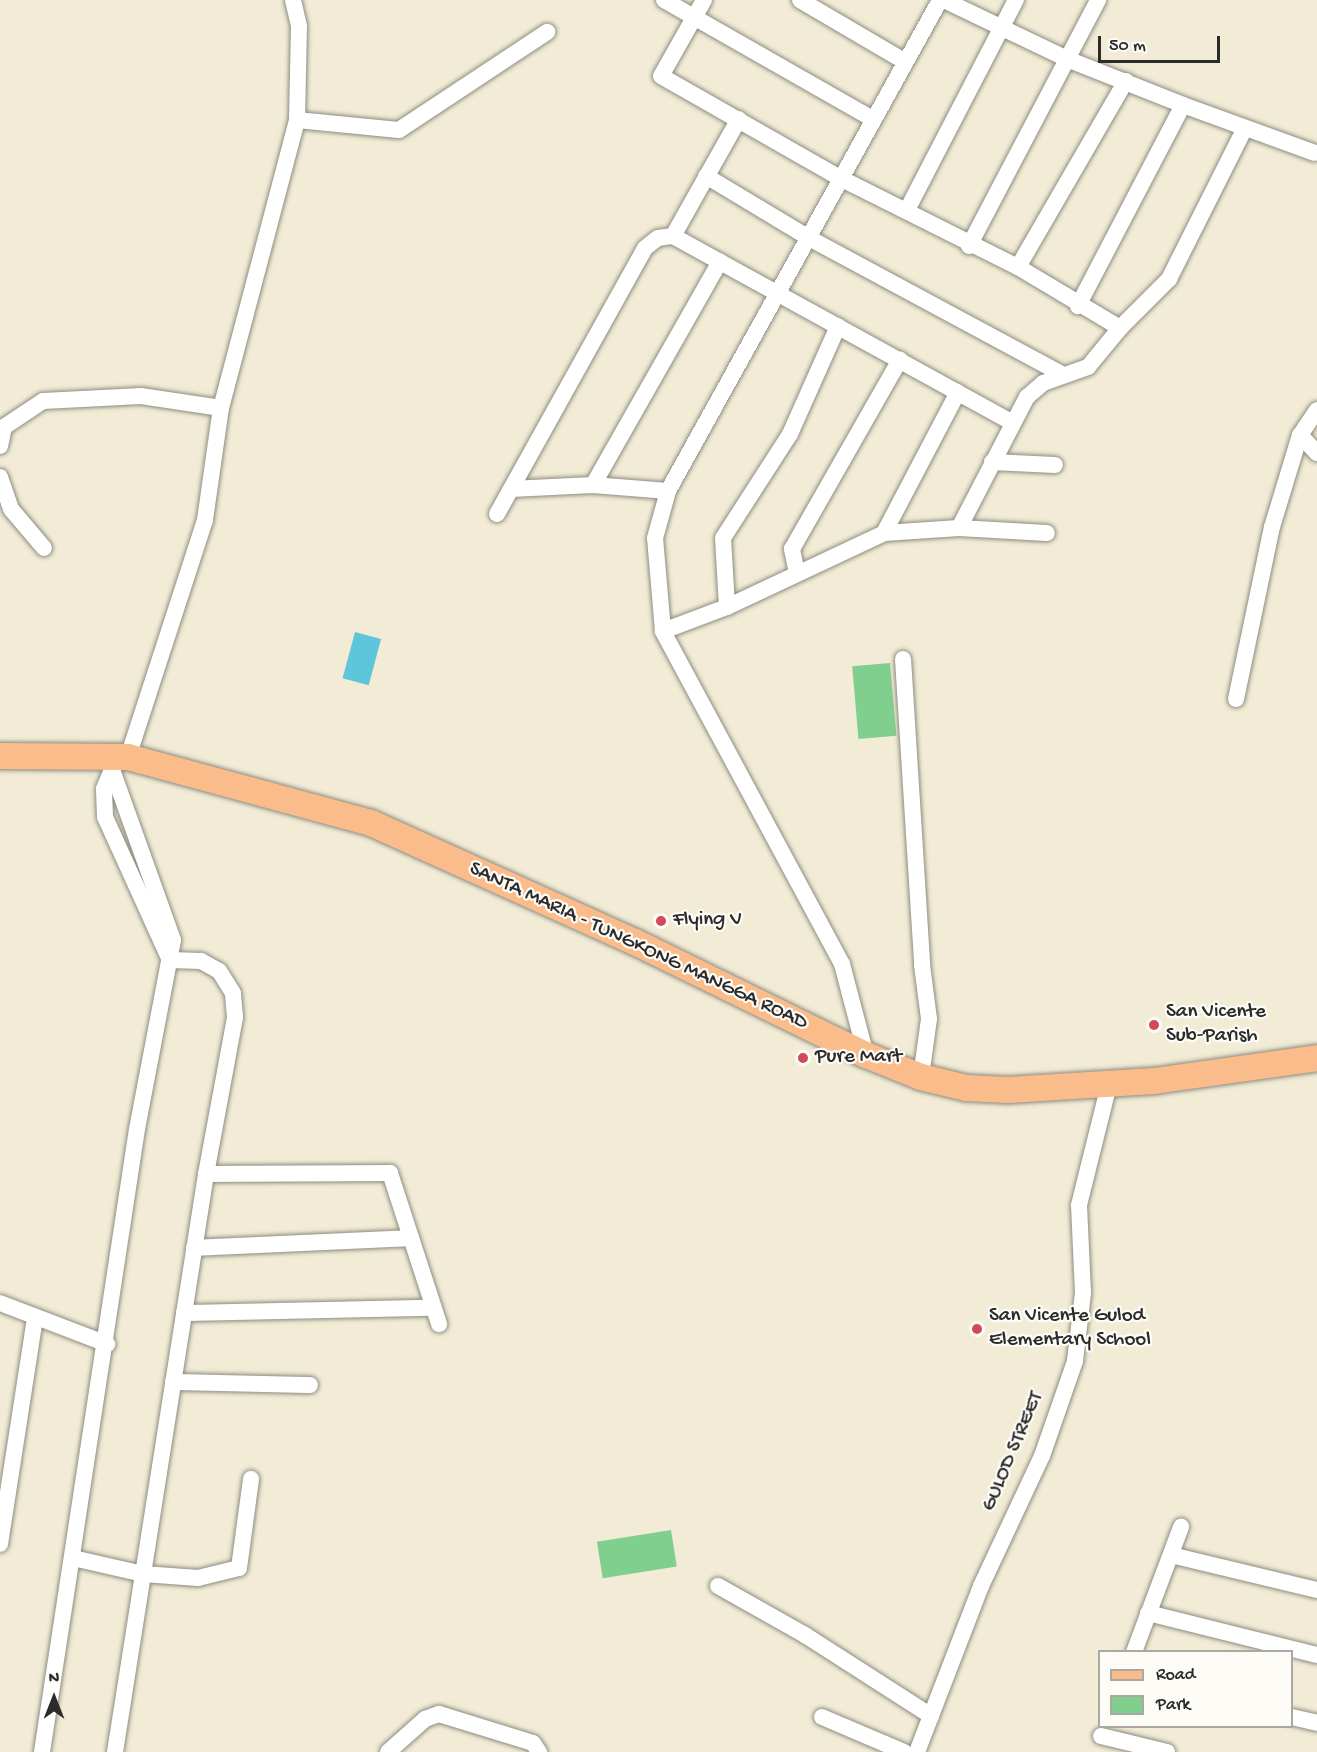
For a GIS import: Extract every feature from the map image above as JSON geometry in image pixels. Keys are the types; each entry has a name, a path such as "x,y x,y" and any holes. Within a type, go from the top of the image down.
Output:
{"main road":[{"name":"SANTA MARIA - TUNGKONG MANGGA ROAD","path":"0,756 119,762 371,823 635,942 866,1055 921,1077 966,1088 997,1090 1109,1085 1317,1058"}],"street":[{"path":"42,1752 107,1344 136,1129 173,940 119,762 205,520 221,408 297,120 298,26 293,0"},
{"path":"664,0 873,119"},
{"path":"704,0 661,76 840,178 907,210 969,246 1018,267 1078,306 1120,328"},
{"path":"800,0 904,61"},
{"path":"866,1055 842,964 663,631 655,538 668,491 809,238 904,61 942,0 1067,59 1244,130 1315,153"},
{"path":"907,210 1016,0"},
{"path":"969,246 1098,0"},
{"path":"297,120 399,130 547,32"},
{"path":"1018,267 1126,81"},
{"path":"1078,306 1183,105"},
{"path":"673,236 739,119"},
{"path":"959,528 1027,397 1062,374 1088,367 1120,328 1169,279 1244,130"},
{"path":"706,176 809,238 1062,374"},
{"path":"496,514 645,248 658,238 673,236 1012,422"},
{"path":"593,485 720,261"},
{"path":"727,607 723,538 790,434 838,326"},
{"path":"797,573 792,549 900,360"},
{"path":"884,532 958,392"},
{"path":"0,446 4,428 43,401 141,396 221,408"},
{"path":"1236,699 1272,527 1300,435 1317,410"},
{"path":"1300,435 1317,453"},
{"path":"992,462 1055,465"},
{"path":"0,477 11,509 44,548"},
{"path":"511,489 593,485 668,491"},
{"path":"663,631 727,607 884,532 959,528 1047,533"},
{"path":"903,659 922,965 930,1019 921,1077"},
{"path":"116,1752 194,1248 235,1002 225,978 211,965 191,959 170,960"},
{"name":"GULOD STREET","path":"917,1752 981,1586 1042,1456 1074,1361 1083,1293 1080,1205 1109,1085"},
{"path":"184,1313 436,1316 390,1173 206,1174"},
{"path":"194,1248 411,1239"},
{"path":"0,1303 107,1344"},
{"path":"0,1544 35,1317"},
{"path":"173,1382 310,1384"},
{"path":"72,1558 143,1574 198,1578 239,1568 251,1479"},
{"path":"1135,1650 1181,1527"},
{"path":"1171,1555 1317,1590"},
{"path":"718,1586 805,1635 931,1716"},
{"path":"1148,1613 1317,1655"},
{"path":"388,1752 425,1719 439,1714 533,1743 539,1752"},
{"path":"822,1717 904,1752"},
{"path":"1293,1717 1317,1723"},
{"path":"1101,1738 1167,1752"}],"green space":[{"path":"890,663 896,736 859,739 852,666"},
{"path":"671,1530 677,1567 603,1578 597,1542"}],"water":[{"path":"355,632 381,639 369,685 343,678"}],"place":[{"name":"Flying V","path":"661,921"},
{"name":"San Vicente Sub-Parish","path":"1154,1025"},
{"name":"Pure Mart","path":"803,1058"},
{"name":"San Vicente Gulod Elementary School","path":"977,1329"}]}
